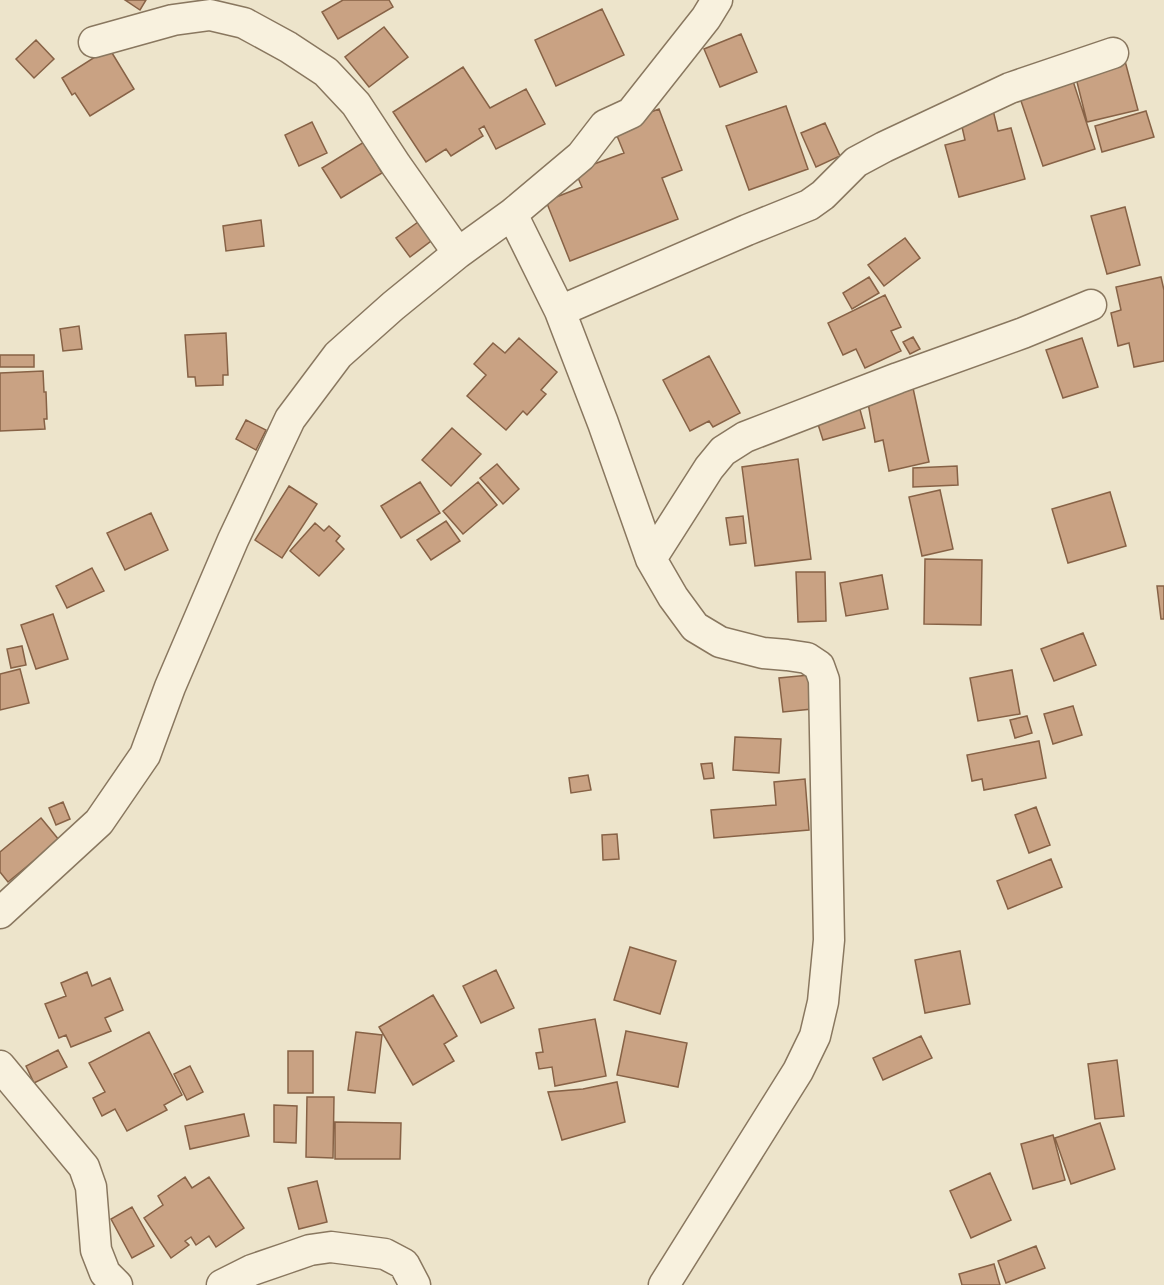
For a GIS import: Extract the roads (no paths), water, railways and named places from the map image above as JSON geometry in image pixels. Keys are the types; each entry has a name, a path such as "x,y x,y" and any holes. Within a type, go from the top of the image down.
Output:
{"street":[{"path":"0,913 99,822 145,755 170,687 233,540 290,419 338,355 393,306 458,253 512,214 581,156 605,125 631,113 706,18 717,0"},
{"path":"94,42 173,20 210,15 244,23 288,47 326,72 357,104 396,165 458,253"},
{"path":"560,311 809,205 823,195 856,162 1010,88 1113,53"},
{"path":"512,214 560,311 651,560 673,597 695,627 720,642 763,653 807,658 819,666 824,680 829,940 823,1002 815,1036 798,1071 664,1285"},
{"path":"651,560 709,468 723,451 745,437 1023,333 1090,305"},
{"path":"0,1066 84,1167 91,1187 96,1250 105,1273 117,1285"},
{"path":"222,1285 252,1270 310,1250 331,1247 385,1254 404,1264 415,1285"}]}
